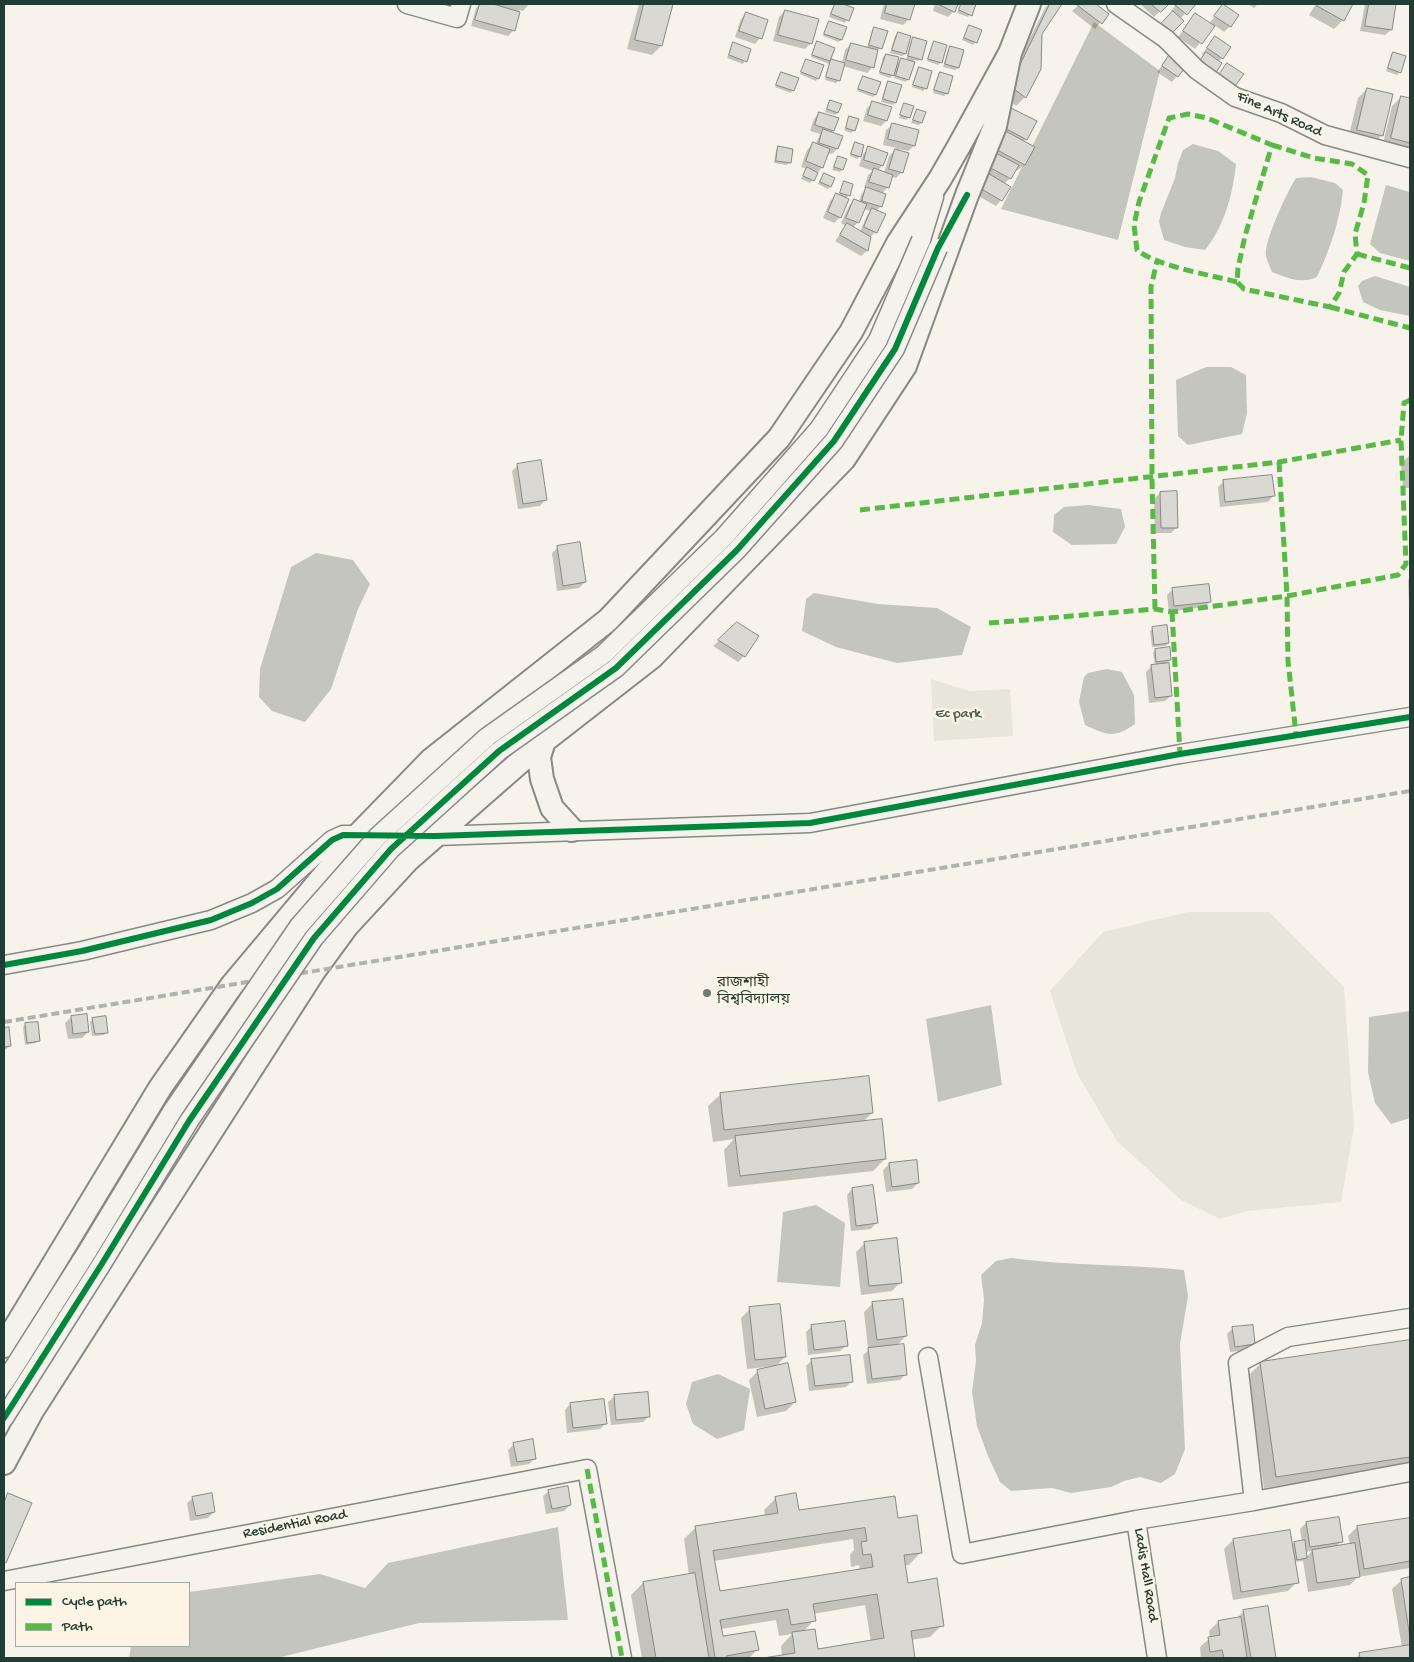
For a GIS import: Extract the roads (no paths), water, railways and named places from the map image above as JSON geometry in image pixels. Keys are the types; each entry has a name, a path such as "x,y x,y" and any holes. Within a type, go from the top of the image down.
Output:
{"main road":[{"path":"4,1346 160,1088 187,1048 232,985 357,836 431,760 608,620 779,438 851,332 898,243 940,179 1010,53 1029,4"},
{"path":"4,1463 32,1411 314,971 347,926 408,860 544,741 652,657 844,459 905,366 967,195 995,126 1010,53"},
{"path":"544,741 540,757 542,779 552,808 572,830"}],"street":[{"path":"407,4 457,18 460,4"},
{"name":"Fine Arts Road","path":"1116,4 1166,39 1197,70 1235,97 1281,113 1325,135 1410,158"},
{"path":"4,1383 87,1252 173,1110 299,926 378,836 487,737 604,654 724,537 819,429 878,340 921,240 940,179"},
{"path":"4,1418 104,1262 189,1121 314,938 391,849 499,751 616,668 737,550 834,441 895,348 938,248 967,195"},
{"path":"4,965 82,951 211,920 252,903 277,889 332,840 343,835 436,836 810,823 1190,752 1410,717"},
{"path":"1254,1501 1238,1363 1288,1337 1410,1318"},
{"path":"928,1357 962,1554 1136,1520"},
{"name":"Residential Road","path":"4,1581 587,1469 622,1658"},
{"name":"Ladis Hall Road","path":"1157,1658 1136,1520 1254,1501 1410,1472"}],"railway":[{"path":"4,1022 1410,791"}],"place":[{"name":"রাজশাহী বিশ্ববিদ্যালয়","path":"707,993"}],"park label":[{"name":"Ec park","path":"958,715"}]}
